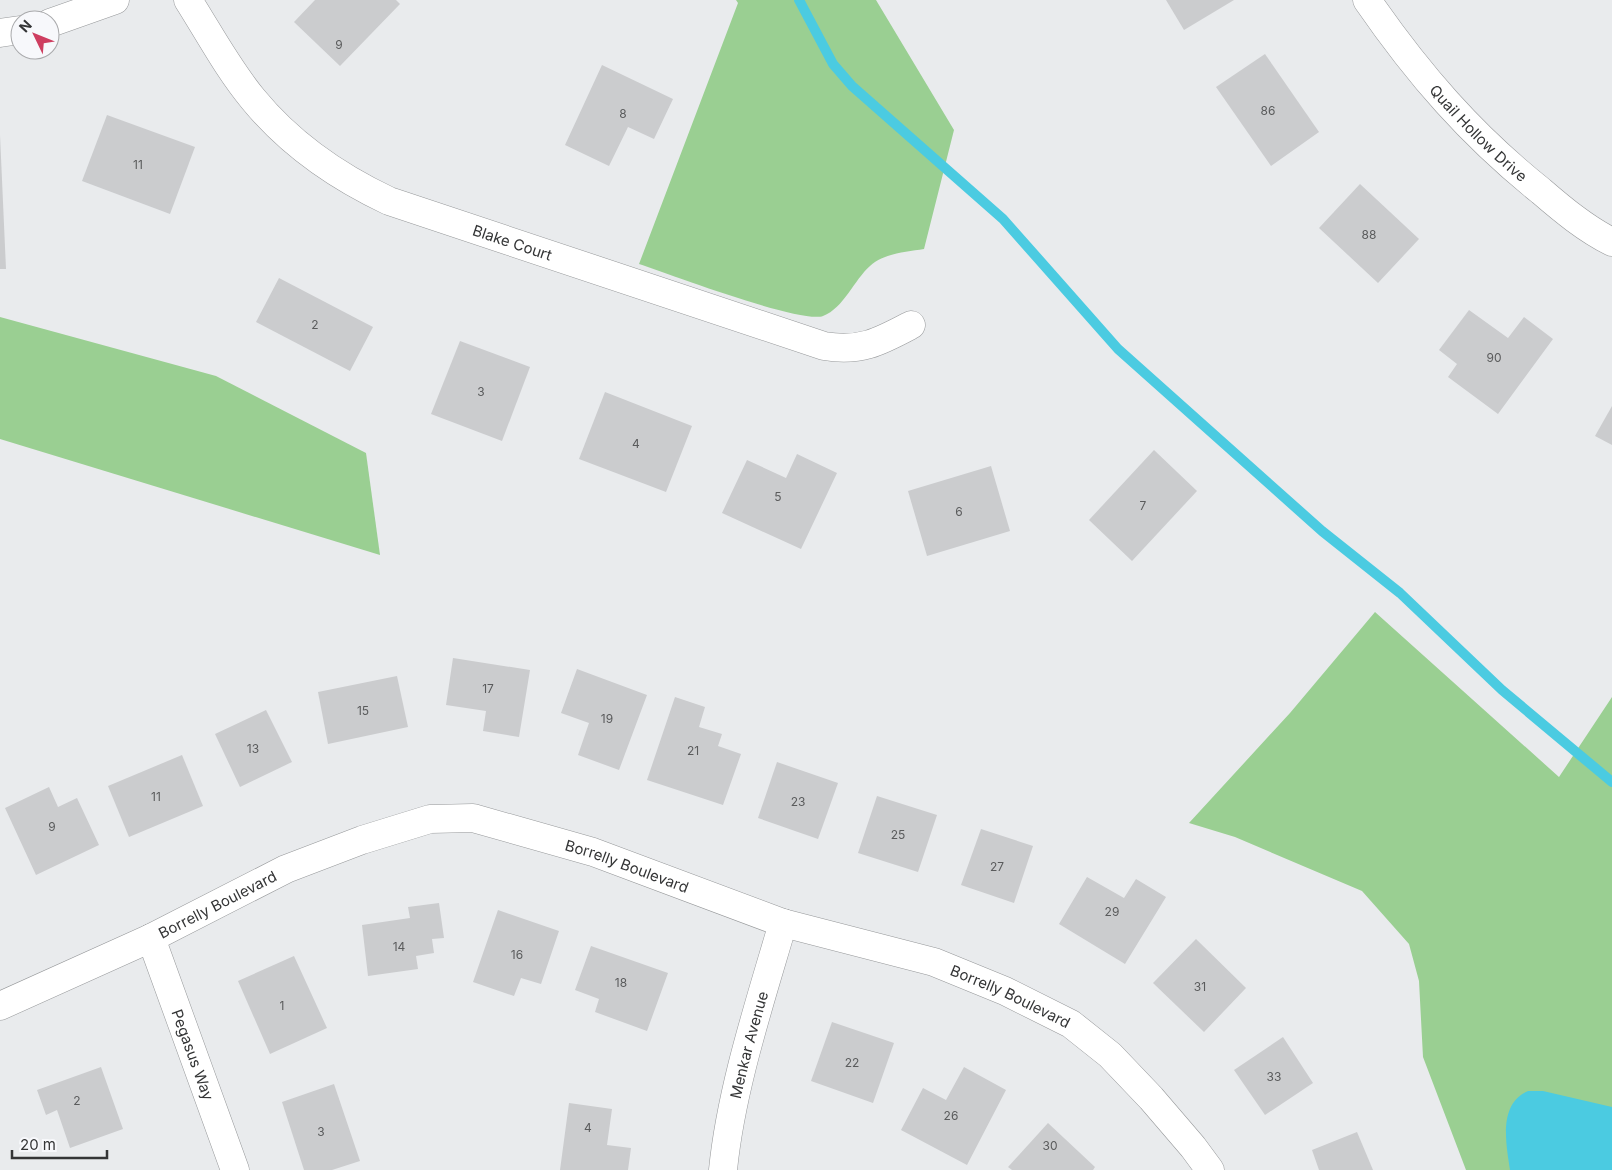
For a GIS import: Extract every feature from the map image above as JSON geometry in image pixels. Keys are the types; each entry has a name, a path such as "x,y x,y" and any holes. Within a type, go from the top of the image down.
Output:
{"street":[{"path":"60,19 115,0"},
{"name":"Blake Court","path":"188,0 234,74 253,99 276,124 332,169 389,201 824,346 843,349 862,348 881,341 911,325"},
{"name":"Quail Hollow Drive","path":"1367,0 1427,82 1483,141 1546,196 1612,242"},
{"name":"Borrelly Boulevard","path":"0,1006 151,938 286,869 362,840 430,819 473,818 593,852 783,923 934,962 1005,991 1071,1024 1110,1055 1151,1098 1210,1170"},
{"name":"Menkar Avenue","path":"723,1170 726,1144 751,1034 783,923"},
{"name":"Pegasus Way","path":"151,938 235,1170"}],"green space":[{"path":"736,0 876,0 954,130 924,249 882,258 864,272 837,307 823,316 789,313 763,306 639,264 738,3"},
{"path":"0,317 216,376 366,453 380,555 0,439"},
{"path":"1375,612 1559,777 1612,697 1612,1170 1466,1170 1423,1057 1419,981 1409,944 1362,891 1235,837 1189,823 1290,713"}],"water":[{"path":"1528,1091 1543,1091 1612,1107 1612,1170 1510,1170 1506,1137 1508,1115 1518,1097"}],"building":[{"path":"315,0 396,0 400,4 340,66 294,22"},
{"path":"1166,0 1234,0 1184,30"},
{"path":"1265,54 1319,132 1271,166 1216,87"},
{"path":"602,65 673,99 654,139 628,127 609,166 565,145"},
{"path":"107,115 195,147 170,214 82,181"},
{"path":"0,135 6,269 0,269"},
{"path":"1360,184 1419,239 1378,283 1319,228"},
{"path":"279,278 373,327 350,371 256,322"},
{"path":"1469,310 1508,338 1524,317 1553,339 1498,414 1448,377 1457,364 1439,350"},
{"path":"460,341 530,367 502,441 431,414"},
{"path":"605,392 692,426 666,492 579,459"},
{"path":"1612,406 1612,445 1595,436"},
{"path":"1154,450 1197,491 1132,561 1089,520"},
{"path":"797,454 837,473 801,549 722,513 747,460 786,478"},
{"path":"991,466 1010,531 927,556 908,491"},
{"path":"453,658 530,670 519,737 483,731 486,711 446,705"},
{"path":"577,669 647,695 619,770 578,755 589,723 561,713"},
{"path":"397,676 408,727 328,744 318,692"},
{"path":"675,697 705,707 699,727 722,734 718,746 741,754 723,805 647,780"},
{"path":"266,710 292,762 240,787 215,734"},
{"path":"182,755 203,806 129,837 108,786"},
{"path":"777,762 838,783 818,839 758,818"},
{"path":"49,787 58,807 77,798 99,845 36,875 5,808"},
{"path":"877,796 937,815 918,872 858,853"},
{"path":"981,829 1033,846 1014,903 961,885"},
{"path":"1087,877 1124,898 1136,879 1166,897 1125,964 1059,924"},
{"path":"439,903 444,938 432,939 434,953 416,956 418,969 368,976 362,925 410,918 408,907"},
{"path":"498,910 559,931 541,984 521,978 514,996 473,982"},
{"path":"1196,939 1246,988 1204,1032 1153,983"},
{"path":"591,946 668,973 647,1031 595,1012 599,999 575,990"},
{"path":"294,956 327,1028 270,1054 238,981"},
{"path":"832,1022 894,1043 873,1103 811,1081"},
{"path":"1283,1037 1313,1083 1265,1115 1234,1070"},
{"path":"101,1067 123,1129 70,1148 57,1110 46,1115 37,1090"},
{"path":"964,1067 1006,1090 967,1165 901,1130 923,1088 946,1100"},
{"path":"334,1084 360,1161 332,1170 304,1170 282,1102"},
{"path":"569,1103 612,1109 607,1145 631,1148 628,1170 560,1170"},
{"path":"1048,1123 1095,1167 1093,1170 1012,1170 1008,1167"},
{"path":"1357,1132 1373,1170 1319,1170 1312,1150"}],"waterway":[{"path":"799,0 833,64 852,86 1003,219 1118,349 1322,531 1400,593 1502,690 1612,782"}]}
